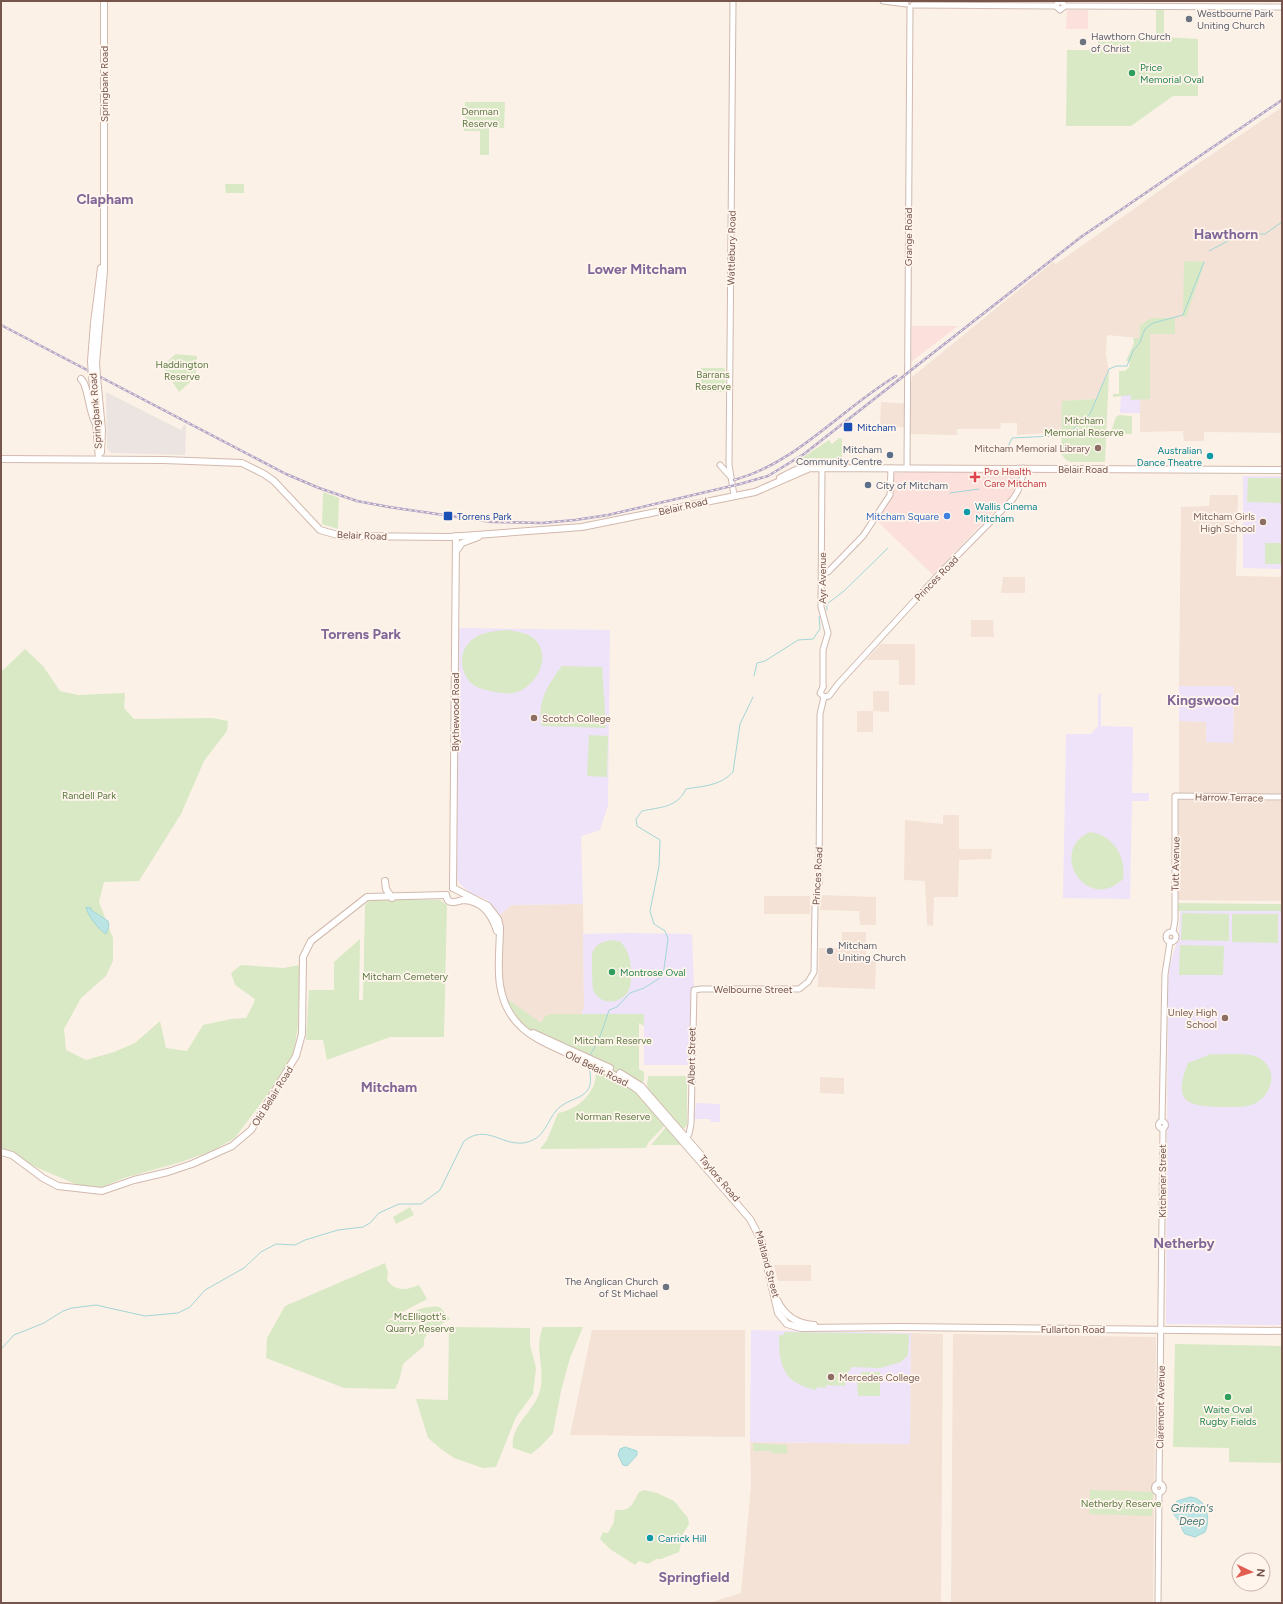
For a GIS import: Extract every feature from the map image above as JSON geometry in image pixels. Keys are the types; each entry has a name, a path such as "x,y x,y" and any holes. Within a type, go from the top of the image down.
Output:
{"main road":[{"name":"Springbank Road","path":"99,459 102,441 94,362 98,304 103,263 104,1"},
{"name":"Springbank Road","path":"95,377 93,387 99,459"},
{"path":"81,380 85,384 88,403 97,426"},
{"path":"87,392 93,387"},
{"path":"102,441 105,452 112,459"},
{"name":"Belair Road","path":"1,460 207,460 242,463 274,481 320,530 334,535 456,536 582,527 734,495 750,493 772,486 806,469 860,467 1282,470"},
{"name":"Belair Road","path":"734,495 779,479 799,467 808,464 833,464 860,467"},
{"path":"455,555 459,545 462,542 486,535"},
{"name":"Blythewood Road","path":"453,888 456,536"},
{"path":"385,882 386,889 392,898"},
{"path":"453,888 460,893 458,901 449,902 446,896 447,891 453,888"},
{"name":"Old Belair Road","path":"460,893 480,902 492,912 500,927 500,985 509,1011 534,1036 599,1065 641,1086 683,1137"},
{"name":"Old Belair Road","path":"1,1152 12,1155 43,1178 58,1186 102,1191 192,1164 239,1142 251,1130 287,1074 299,1048 302,1034 302,965 307,947 321,933 365,898 446,896"},
{"name":"Old Belair Road","path":"458,901 469,901 487,911 492,917 500,940"},
{"name":"Taylors Road","path":"683,1137 750,1219"},
{"name":"Taylors Road","path":"683,1137 757,1224"},
{"name":"Maitland Street","path":"750,1219 760,1240 775,1305 783,1320"},
{"name":"Maitland Street","path":"757,1224 763,1239 775,1292 780,1306 784,1312 797,1321"},
{"path":"780,1306 783,1320"},
{"name":"Fullarton Road","path":"783,1320 797,1321 808,1324 863,1327"},
{"name":"Fullarton Road","path":"783,1320 794,1327 801,1328 863,1327 1282,1331"}],"street":[{"name":"Wattlebury Road","path":"733,1 730,476 734,495"},
{"path":"883,1 910,3 1056,6 1062,2 1282,7"},
{"path":"1056,6 1060,10 1063,9 1062,2"},
{"name":"Grange Road","path":"907,468 910,3"},
{"path":"720,465 730,476"},
{"name":"Ayr Avenue","path":"822,468 822,610 828,633 823,650 827,689 820,693 824,697"},
{"path":"822,574 828,572 857,543 890,494 891,468"},
{"name":"Princes Road","path":"808,982 814,972 815,906 819,883 820,714 824,697 829,696 827,689 838,684 940,573 1012,500 1018,493 1022,481 1023,468"},
{"name":"Harrow Terrace","path":"1176,796 1282,797"},
{"name":"Tutt Avenue","path":"1162,1121 1165,965 1170,942 1166,936 1173,932 1175,920 1176,796"},
{"name":"Welbourne Street","path":"696,989 793,990 799,989 808,982"},
{"name":"Albert Street","path":"683,1137 691,1124 692,993 696,989"},
{"name":"Kitchener Street","path":"1162,1121 1166,1125 1163,1128 1162,1330"},
{"name":"Claremont Avenue","path":"1158,1603 1159,1493 1163,1489 1159,1484 1162,1330"}],"shaded area":[{"path":"1067,10 1088,10 1088,29 1066,29"},
{"path":"1282,107 1282,433 1204,432 1204,441 1184,441 1183,431 1140,432 1140,399 1150,399 1150,334 1175,334 1175,318 1151,318 1140,325 1139,338 1107,335 1106,354 1109,372 1096,399 1063,401 1062,432 1017,435 1017,423 1001,423 1000,429 957,429 957,435 909,434 908,427 880,428 881,402 909,404 912,377 1053,262 1056,264 1193,167"},
{"path":"912,326 958,326 911,362"},
{"path":"106,392 181,430 184,425 186,426 185,455 111,453 107,448"},
{"path":"1121,395 1131,395 1131,400 1140,399 1140,413 1120,413"},
{"path":"1019,472 1019,478 1012,496 993,512 933,575 875,519 893,494 893,473"},
{"name":"Mitcham Girls High School","path":"1243,476 1282,476 1282,569 1243,568"},
{"path":"1210,495 1238,495 1236,576 1282,577 1282,794 1179,794 1179,721 1206,722 1233,743 1234,687 1179,686 1181,507 1209,506"},
{"path":"1003,577 1025,577 1025,593 1001,593"},
{"path":"971,620 993,620 994,637 971,637"},
{"name":"Scotch College","path":"461,628 610,630 608,805 600,830 581,836 583,904 511,905 500,915 486,899 470,893 456,878 459,630"},
{"path":"881,644 915,644 915,685 899,685 899,660 866,660"},
{"path":"1179,686 1234,686 1233,743 1206,742 1206,722 1179,721"},
{"path":"873,691 889,691 889,712 873,711"},
{"path":"1098,694 1101,694 1101,726 1133,727 1132,793 1149,793 1149,801 1132,801 1130,899 1063,898 1066,734 1091,734 1098,726"},
{"path":"857,711 873,711 873,732 857,732"},
{"path":"1178,801 1282,801 1282,901 1177,900"},
{"path":"943,815 959,815 959,849 992,849 991,859 959,860 958,897 934,897 933,926 927,925 925,881 904,880 905,820 943,824"},
{"path":"820,895 876,897 876,925 860,925 859,911 820,910"},
{"path":"764,896 810,896 810,914 764,914"},
{"path":"583,904 584,1010 580,1015 541,1024 503,996 499,977 503,940 497,918 511,905"},
{"path":"1180,911 1282,911 1282,1325 1166,1324 1168,980 1169,967 1177,942 1179,942"},
{"path":"842,932 866,932 866,961 876,961 875,989 818,987 819,948 842,948"},
{"path":"583,934 692,934 694,990 691,1065 644,1065 644,1014 582,1014 584,1005"},
{"path":"820,1077 844,1078 844,1094 820,1093"},
{"path":"696,1103 720,1104 720,1122 711,1122 710,1119 694,1119"},
{"path":"774,1265 811,1265 811,1281 778,1281"},
{"path":"592,1330 745,1330 745,1437 570,1435"},
{"name":"Mercedes College","path":"751,1330 911,1333 910,1444 750,1442"},
{"path":"911,1333 943,1334 941,1603 709,1603 741,1593 751,1486 750,1442 910,1444"},
{"path":"953,1334 1156,1337 1153,1603 951,1603"}],"green space":[{"name":"Price Memorial Oval","path":"1156,10 1164,10 1164,37 1198,39 1198,96 1173,96 1131,126 1066,126 1067,50 1098,50 1098,39 1118,39 1118,37 1156,37"},
{"name":"Denman Reserve","path":"465,102 505,102 504,128 489,128 489,155 480,155 480,131 464,131"},
{"path":"225,184 244,184 244,193 226,193"},
{"path":"1184,261 1205,262 1186,317 1183,317"},
{"path":"1151,318 1175,318 1175,334 1150,334 1150,399 1131,400 1131,395 1113,397 1113,394 1119,394 1119,371 1125,371 1129,367 1130,362 1126,361 1134,343 1133,338 1139,338 1140,325"},
{"name":"Haddington Reserve","path":"176,354 197,356 196,377 179,392 162,366"},
{"name":"Barrans Reserve","path":"701,368 725,369 725,392 701,392"},
{"name":"Mitcham Memorial Reserve","path":"1109,372 1105,462 1071,462 1066,460 1061,454 1062,401 1096,399"},
{"path":"1119,415 1132,416 1132,434 1110,434 1116,417"},
{"path":"839,438 842,439 842,462 807,462 799,460 829,440 832,444"},
{"path":"1248,478 1282,478 1282,503 1247,502"},
{"path":"323,492 339,498 338,529 322,524"},
{"path":"1265,543 1281,543 1281,564 1265,564"},
{"path":"508,630 529,635 538,643 542,657 539,672 535,679 524,689 509,693 500,693 475,686 465,675 463,667 463,652 467,645 481,634"},
{"name":"Randell Park","path":"25,649 43,666 60,691 78,695 125,693 124,708 134,719 212,718 228,721 227,731 204,761 181,814 139,881 104,882 99,902 113,938 113,961 106,976 81,998 64,1029 66,1050 86,1060 114,1052 135,1043 160,1021 166,1048 187,1051 203,1025 231,1019 246,1018 255,999 235,985 231,973 241,965 283,968 300,965 298,1025 294,1052 270,1091 235,1138 212,1151 181,1162 124,1178 92,1191 40,1169 1,1149 1,672"},
{"path":"562,666 602,667 606,728 542,726 541,710 544,694"},
{"path":"589,735 608,736 607,777 587,776"},
{"path":"1090,832 1105,837 1116,848 1120,855 1123,879 1109,888 1097,889 1085,885 1077,876 1072,864 1072,852 1078,841"},
{"name":"Mitcham Cemetery","path":"371,899 440,900 447,905 444,1037 390,1037 327,1060 323,1040 306,1040 309,990 334,990 334,962 360,939 359,1000 363,1000 365,905"},
{"path":"1177,903 1282,904 1282,911 1177,911"},
{"path":"1182,913 1229,914 1229,941 1181,940"},
{"path":"1232,914 1278,914 1278,943 1232,942"},
{"name":"Montrose Oval","path":"613,940 621,942 629,955 631,979 627,993 620,999 612,1002 600,999 593,989 592,955 594,949 600,943"},
{"path":"1180,945 1224,946 1223,975 1179,975"},
{"name":"Mitcham Reserve","path":"503,996 541,1023 545,1016 551,1014 644,1014 644,1026 639,1023 639,1069 644,1072 644,1080 641,1086 600,1063 523,1030"},
{"path":"1211,1054 1253,1055 1264,1061 1269,1067 1271,1074 1270,1087 1266,1094 1261,1100 1254,1104 1238,1107 1199,1105 1191,1103 1185,1099 1182,1093 1182,1086 1188,1063"},
{"name":"Norman Reserve","path":"595,1068 628,1086 667,1123 648,1143 646,1148 540,1149 547,1140 558,1113 573,1108 586,1098 591,1091 596,1076"},
{"path":"648,1076 687,1076 687,1124 685,1128 681,1128 649,1091 647,1086"},
{"path":"666,1127 669,1128 683,1145 651,1145"},
{"path":"410,1207 414,1215 396,1224 393,1217"},
{"name":"McElligott's Quarry Reserve","path":"385,1263 388,1272 387,1280 390,1284 394,1287 402,1289 419,1285 427,1299 386,1321 419,1309 433,1307 440,1307 450,1319 428,1333 424,1341 424,1346 403,1364 399,1381 395,1389 344,1388 266,1358 267,1338 285,1306"},
{"path":"449,1327 530,1328 530,1345 536,1368 533,1394 516,1417 496,1467 483,1468 454,1458 428,1438 416,1399 448,1400"},
{"path":"543,1327 583,1327 570,1358 561,1391 553,1433 531,1454 513,1448 513,1440 518,1426 536,1401 539,1394 542,1377 539,1344"},
{"path":"784,1332 909,1334 908,1355 901,1362 880,1368 852,1367 845,1377 845,1386 826,1385 826,1388 817,1387 816,1390 805,1387 790,1378 782,1365 779,1348 779,1335 784,1335"},
{"name":"Waite Oval Rugby Fields","path":"1175,1344 1282,1346 1282,1463 1229,1462 1229,1448 1173,1447"},
{"path":"862,1372 880,1372 880,1396 858,1396 857,1381"},
{"path":"753,1443 787,1445 787,1454 771,1453 770,1449 770,1451 753,1451"},
{"path":"644,1490 657,1493 674,1501 688,1518 689,1524 683,1534 679,1552 661,1559 656,1559 648,1564 639,1561 635,1565 610,1549 600,1539 603,1532 608,1533 614,1522 615,1510 625,1509 631,1506 639,1492"},
{"name":"Netherby Reserve","path":"1090,1490 1153,1492 1152,1516 1089,1514"}],"water":[{"path":"86,907 91,908 91,910 108,921 109,926 106,934 94,922"},
{"path":"625,1447 637,1451 637,1455 627,1466 623,1465 618,1455 620,1449"},
{"name":"Griffon's Deep","path":"1190,1497 1196,1498 1204,1505 1208,1521 1205,1532 1195,1537 1185,1534 1172,1511 1177,1501"}],"waterway":[{"path":"1209,251 1241,234 1265,234 1282,222"},
{"path":"1007,449 1012,438 1053,436 1069,433 1090,414 1109,369 1116,366 1127,366 1145,329 1153,323 1183,315 1204,262"},
{"path":"950,493 979,489"},
{"path":"827,610 827,604 844,591 888,548"},
{"path":"754,676 757,663 765,661 798,640 813,639 820,629 819,617 821,615"},
{"path":"590,1055 599,1039 609,1010 617,1007 630,993 644,988 663,976 668,939 665,931 654,924 650,911 659,866 660,840 637,826 636,819 642,811 667,806 673,803 678,800 686,789 717,783 728,777 733,772 740,724 753,697"},
{"path":"1,1349 14,1335 44,1323 63,1311 72,1308 96,1305 145,1316 178,1313 190,1307 205,1290 244,1268 261,1252 276,1244 295,1245 305,1240 338,1230 363,1227 370,1223 379,1213 399,1204 421,1204 440,1190 464,1141 472,1136 480,1134 494,1136 515,1143 530,1141 539,1136 555,1112 561,1106 587,1092 590,1086 591,1077 588,1064"}],"railway":[{"path":"1,325 286,474 319,488 357,501 492,522 542,523 608,515 768,476 804,454 1081,237 1282,100"},
{"path":"734,480 757,472 778,461 818,434 876,389 896,376"}],"place":[{"name":"Westbourne Park Uniting Church","path":"1189,19"},
{"name":"Hawthorn Church of Christ","path":"1083,42"},
{"name":"Price Memorial Oval","path":"1132,73"},
{"name":"Mitcham","path":"848,427"},
{"name":"Mitcham Memorial Library","path":"1098,448"},
{"name":"Mitcham Community Centre","path":"890,455"},
{"name":"Australian Dance Theatre","path":"1210,456"},
{"name":"Pro Health Care Mitcham","path":"975,477"},
{"name":"City of Mitcham","path":"868,485"},
{"name":"Wallis Cinema Mitcham","path":"967,512"},
{"name":"Torrens Park","path":"448,516"},
{"name":"Mitcham Square","path":"947,516"},
{"name":"Mitcham Girls High School","path":"1263,522"},
{"name":"Scotch College","path":"534,718"},
{"name":"Mitcham Uniting Church","path":"830,951"},
{"name":"Montrose Oval","path":"612,972"},
{"name":"Unley High School","path":"1225,1018"},
{"name":"The Anglican Church of St Michael","path":"666,1287"},
{"name":"Mercedes College","path":"831,1377"},
{"name":"Waite Oval Rugby Fields","path":"1228,1397"},
{"name":"Carrick Hill","path":"650,1538"}],"district":[{"name":"Clapham","path":"105,199"},
{"name":"Hawthorn","path":"1226,234"},
{"name":"Lower Mitcham","path":"637,269"},
{"name":"Torrens Park","path":"361,634"},
{"name":"Kingswood","path":"1203,700"},
{"name":"Mitcham","path":"389,1087"},
{"name":"Netherby","path":"1184,1243"},
{"name":"Springfield","path":"694,1577"}]}
